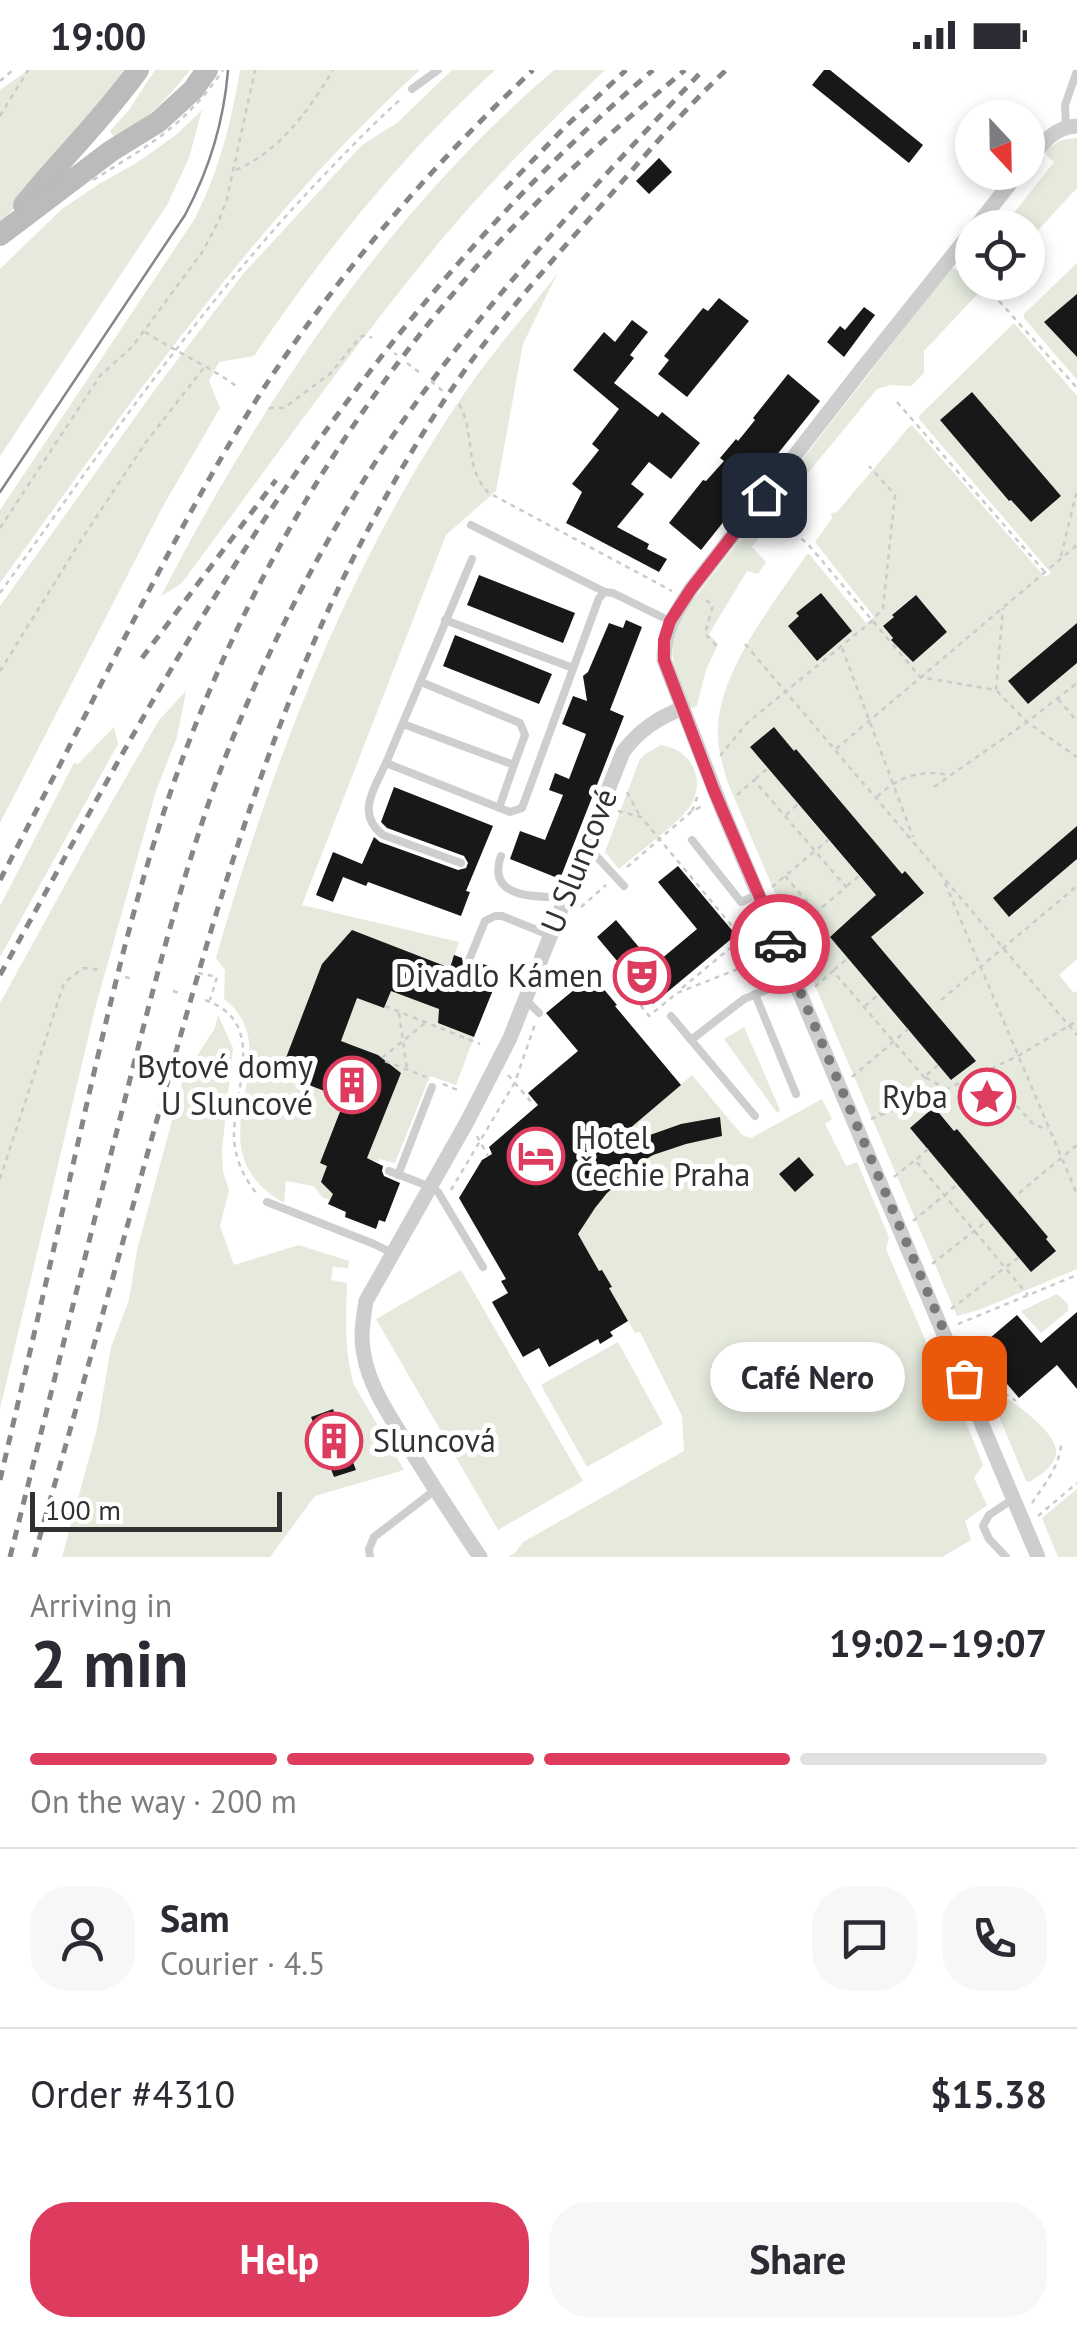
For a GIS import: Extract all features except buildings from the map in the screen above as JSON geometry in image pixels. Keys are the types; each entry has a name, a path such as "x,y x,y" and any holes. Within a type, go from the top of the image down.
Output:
{"main road":[{"path":"0,235 47,176 112,106 138,70"},
{"path":"0,235 111,151 158,122 207,70"}],"street":[{"path":"1045,141 1072,126"},
{"path":"989,210 1005,190"},
{"path":"955,253 691,589 670,621 664,640 664,660 722,809 765,891 802,998 1038,1557"},
{"name":"U Sluncové","path":"480,1557 435,1490 370,1379 361,1331 366,1302 498,1063 623,752 636,734 683,708"}],"lane":[{"path":"412,89 438,70"},
{"path":"1072,126 1065,106 1077,72"},
{"path":"470,525 670,621"},
{"path":"462,863 383,835 368,813 368,801 472,558"},
{"path":"386,762 498,808 510,812 522,808 599,598 606,592"},
{"path":"445,620 573,668"},
{"path":"420,682 520,723 525,735 498,808"},
{"path":"403,724 514,765"},
{"path":"525,735 546,741"},
{"path":"692,840 741,902 765,891"},
{"path":"586,844 624,886"},
{"path":"501,856 498,874 517,894 564,897"},
{"path":"469,960 482,927 490,918 502,916 549,935"},
{"path":"691,1040 744,999 794,978"},
{"path":"755,994 796,1094"},
{"path":"526,1000 539,1014"},
{"path":"671,1016 755,1116"},
{"path":"432,1087 394,1173 431,1187 445,1200 483,1267"},
{"path":"267,1202 392,1253"},
{"path":"370,1557 374,1537 435,1490"},
{"path":"1006,1557 983,1526 989,1515 1013,1499"}],"path":[{"path":"0,81 13,70"},
{"path":"0,116 28,70"},
{"path":"93,180 167,132 204,98 223,70"},
{"path":"0,528 100,376 132,347 203,251 219,220 235,170 255,70"},
{"path":"235,170 279,142 316,98 333,70"},
{"path":"0,592 174,350 283,218 412,89"},
{"path":"999,301 1077,388"},
{"path":"144,331 239,388"},
{"path":"269,408 284,408 330,374 360,338 372,338"},
{"path":"407,362 419,372"},
{"path":"0,671 146,442 206,365"},
{"path":"431,381 444,392"},
{"path":"897,402 1046,572"},
{"path":"459,404 467,423 475,475 489,493 674,592"},
{"path":"719,757 747,722 884,608 895,495 870,466"},
{"path":"1060,560 1077,490"},
{"path":"793,532 920,677 996,690 1026,722 1077,757"},
{"path":"835,750 1077,545"},
{"path":"699,594 713,605 705,634 718,647"},
{"path":"996,690 1003,608"},
{"path":"745,644 1077,1034"},
{"path":"841,645 915,843"},
{"path":"934,787 1077,682"},
{"path":"1057,698 1077,721"},
{"path":"732,799 768,768"},
{"path":"876,798 892,783 927,771 951,776"},
{"path":"754,780 846,887"},
{"path":"626,788 641,817 742,938 772,956 677,992"},
{"path":"692,812 699,794"},
{"path":"581,907 708,802"},
{"path":"785,816 798,804"},
{"path":"617,811 641,817"},
{"path":"765,891 828,840"},
{"path":"785,876 816,912"},
{"path":"790,934 860,876"},
{"path":"942,877 1076,1192"},
{"path":"941,1000 1077,886"},
{"path":"628,990 649,1016 742,938"},
{"path":"542,954 571,988"},
{"path":"802,998 848,958"},
{"path":"0,1178 64,984 83,968 102,970"},
{"path":"833,971 924,1077 947,1089"},
{"path":"198,973 217,977 207,1000 226,1010 243,1039 234,1142 245,1178 267,1202"},
{"path":"125,977 134,980"},
{"path":"173,991 183,994"},
{"path":"864,1007 878,994"},
{"path":"385,1006 480,1044"},
{"path":"399,1011 407,1070"},
{"path":"445,1200 515,1082 539,1014"},
{"path":"855,1125 1018,1056 1077,1021"},
{"path":"425,1077 384,1060 426,1022"},
{"path":"840,1088 908,1029"},
{"path":"498,1063 533,1104"},
{"path":"874,1118 938,1065"},
{"path":"976,1075 1014,1103 1034,1125 1050,1130"},
{"path":"443,1084 460,1091"},
{"path":"479,1140 488,1156"},
{"path":"1019,1194 1077,1145"},
{"path":"881,1187 928,1149"},
{"path":"916,1160 1028,1295"},
{"path":"901,1232 958,1184"},
{"path":"919,1274 988,1220"},
{"path":"938,1319 1018,1256"},
{"path":"956,1325 1077,1275"},
{"path":"978,1376 1016,1401"},
{"path":"1031,1504 1052,1472 1061,1444"},
{"path":"1025,1526 1077,1483"}],"shaded area":[{"path":"28,70 123,70 115,85 0,225 0,90"},
{"path":"155,70 190,70 156,108 114,137 110,131"},
{"path":"240,70 420,70 303,188 249,251 0,583 0,510 194,220 223,147"},
{"path":"452,70 495,70 428,136 366,206 254,356 219,362 209,381 220,408 162,508 0,823 0,606 243,274 362,145 397,123"},
{"path":"554,70 605,70 521,152 442,239 181,584 161,596 241,452 332,314 436,185"},
{"path":"202,110 189,158 167,205 0,456 0,269 62,209 138,162 176,135"},
{"path":"1077,138 1077,188 1045,223 1045,210 1016,210 1032,190 1045,190 1045,173 1054,162 1046,155 1047,149 1061,140"},
{"path":"1077,263 1077,295 1044,322 1077,357 1077,380 1024,318 1039,300 1045,300 1045,294"},
{"path":"952,267 955,300 972,300 924,351 924,373 911,386 877,389 752,547 766,562 758,574 747,571 709,634 718,644 706,670 697,706 690,707 675,669 672,648 686,609"},
{"path":"557,274 523,344 496,491 446,535 302,905 459,942 439,997 438,1023 474,1037 456,1085 430,1076 395,1163 380,1159 378,1162 351,1152 376,1228 345,1217 346,1212 328,1204 330,1200 322,1197 314,1186 286,1181 284,1203 256,1180 243,1155 240,1128 249,1046 243,1021 224,999 225,970 216,958 263,808 351,591 425,454 478,373","holes":["350,1044 378,1055 400,1074 326,1078"]},
{"path":"1013,324 1077,396 1077,623 1008,681 1028,704 1077,663 1077,826 993,898 1010,917 1077,859 1077,959 1059,975 1074,993 1077,991 1077,1269 957,1316 727,781 718,741 720,712 736,664 807,554 866,623 874,617 815,542 832,518 831,513 837,512 912,425 1045,577 1051,573 919,416","holes":["972,392 1061,496 1031,522 1008,501 992,477 940,420","821,594 852,631 817,661 788,626","915,595 947,632 913,661 891,640 883,626 894,617 892,614","774,727 796,749 887,856 893,881 905,871 901,916 879,929 862,908 882,891 871,890 750,747","854,917 975,1060 952,1080 831,937","934,1108 1048,1237 1055,1252 1032,1271 910,1128"]},
{"path":"186,691 177,737 156,791 96,1005 0,1409 0,1003 159,720"},
{"path":"114,727 118,744 0,957 0,906 74,763 78,764"},
{"path":"661,745 680,752 690,762 696,776 695,796 678,820 619,869 605,852 639,761"},
{"path":"218,1015 233,1048 222,1150 229,1190 220,1226 234,1265 299,1245 349,1261 348,1268 333,1267 331,1280 347,1283 347,1347 354,1385 404,1470 315,1496 270,1557 62,1557 97,1429 111,1347 129,1300 137,1250 184,1076 215,1028","holes":["333,1409 356,1470 334,1477 311,1417"]},
{"path":"744,1027 780,1110 777,1113 724,1039"},
{"path":"692,1075 742,1135 751,1138 822,1099 832,1119 825,1124 846,1166 857,1162 889,1237 886,1249 983,1465 974,1478 987,1505 965,1521 971,1540 942,1557 508,1557 523,1542 684,1451 682,1416 640,1332 635,1333 553,1190"},
{"path":"461,1270 583,1481 498,1530 376,1319"},
{"path":"1057,1294 1068,1304 1068,1311 1041,1333 1021,1311"},
{"path":"618,1342 663,1424 587,1467 541,1385"},
{"path":"989,1387 1030,1415 1055,1445 1053,1462 1030,1482 1026,1481"},
{"path":"1077,1489 1077,1557 1058,1557 1042,1518"}],"tram line":[{"path":"0,492 185,215 214,145 228,70"}],"railway":[{"path":"0,880 184,524 273,374 394,215 533,70"},
{"path":"505,189 626,70"},
{"path":"0,975 210,604 320,438 443,282 509,208 653,70"},
{"path":"0,1480 143,879 185,752 254,595 340,446 441,308 558,182 685,70"},
{"path":"10,1557 169,931 209,802 269,654 344,513 423,393 511,281 703,70"},
{"path":"34,1557 232,862 281,724 338,590 402,469 475,356 568,243 726,70"},
{"path":"142,658 276,480"}],"way so far":[{"path":"780,944 964,1378"}],"place":[{"name":"Divadlo Kámen","path":"642,976"},
{"name":"Bytové domy U Sluncové","path":"352,1085"},
{"name":"Ryba","path":"987,1097"},
{"name":"Hotel Čechie Praha","path":"536,1156"},
{"name":"Café Nero","path":"964,1378"},
{"name":"Sluncová","path":"334,1441"}],"route":[{"path":"764,495 670,621 664,640 664,660 714,791 780,944"}]}
